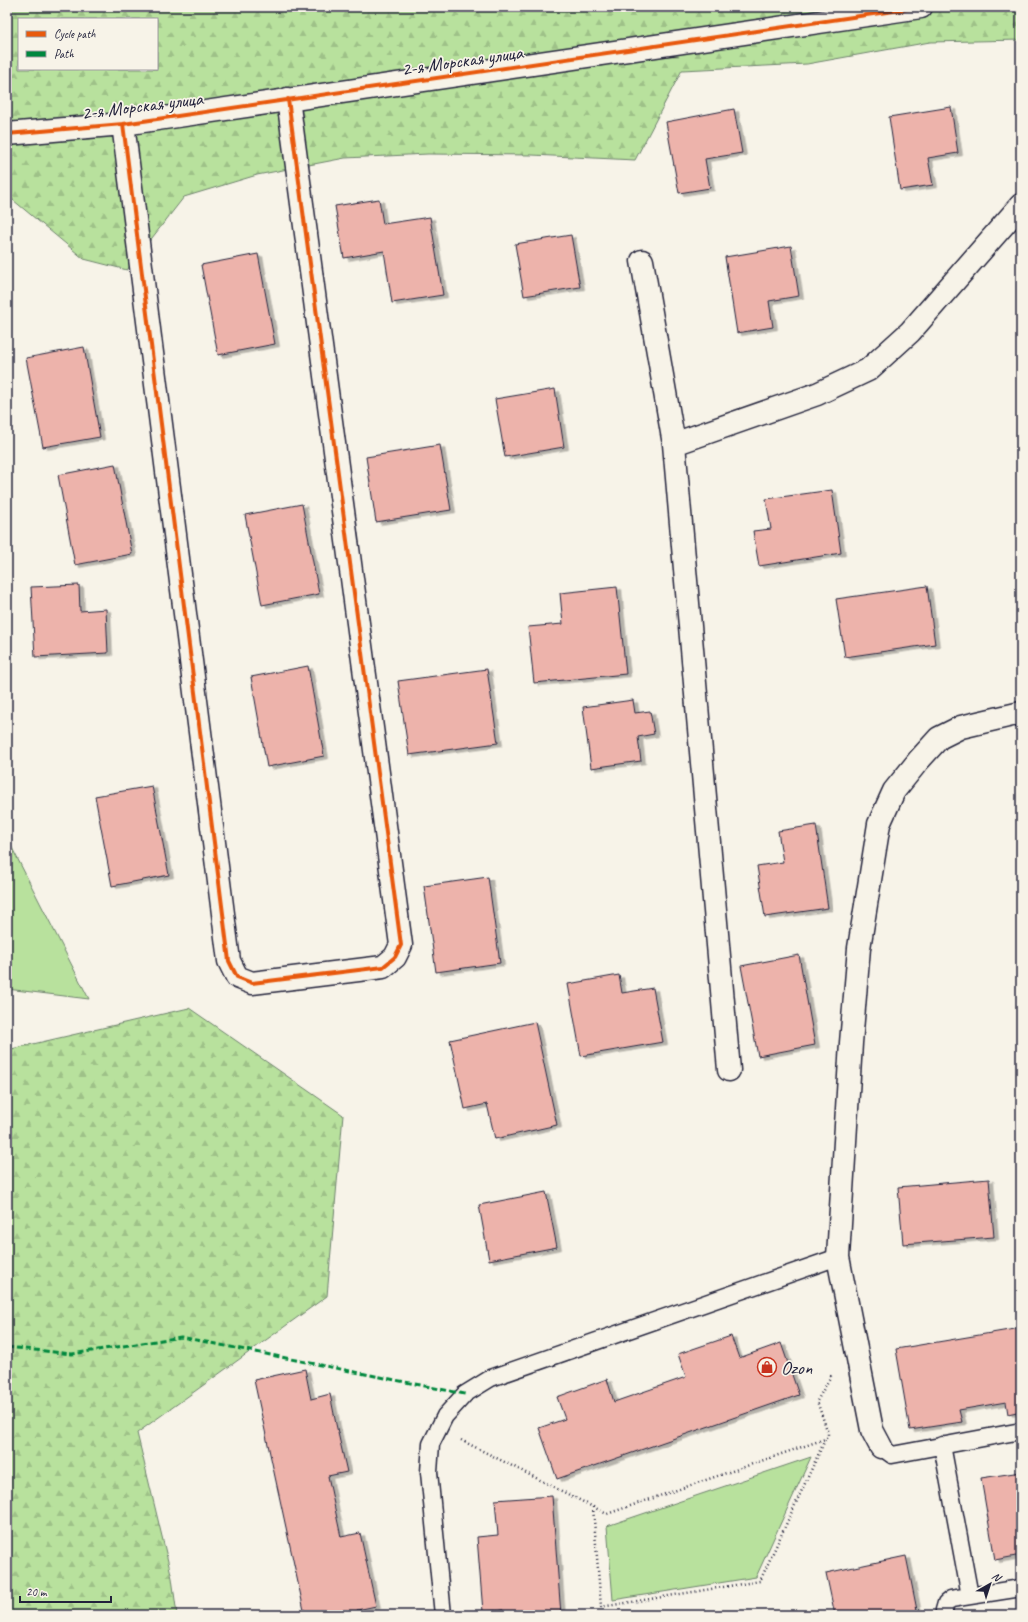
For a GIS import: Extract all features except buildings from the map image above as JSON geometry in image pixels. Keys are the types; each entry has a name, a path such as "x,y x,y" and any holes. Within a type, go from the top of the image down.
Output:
{"street":[{"name":"2-я Морская улица","path":"7,134 123,124 921,7"},
{"path":"123,124 229,961 237,977 252,984 383,967 395,957 401,945 288,99"},
{"path":"674,444 817,394 868,370 910,332 1021,205"},
{"path":"642,261 674,444 729,1070"},
{"path":"880,1447 872,1430 838,1258 851,1042 859,948 879,824 894,791 939,738 962,727 1021,713"}],"lane":[{"path":"443,1615 429,1472 431,1444 444,1416 465,1394 491,1378 838,1258"},
{"path":"880,1447 892,1455 1021,1431"},
{"path":"942,1445 970,1596"},
{"path":"945,1615 944,1610 946,1603 951,1600 1021,1588"}],"path":[{"path":"593,1507 601,1607 760,1581 825,1439 828,1437 817,1401 854,1338"},
{"path":"439,1428 606,1514 825,1439"}],"green space":[{"path":"7,7 1021,7 1021,40 930,42 807,64 682,70 635,160 532,155 428,154 345,158 257,175 184,197 127,270 84,259 7,195"},
{"path":"7,838 89,999 7,989"},
{"path":"189,1008 343,1115 327,1296 137,1433 172,1578 177,1615 7,1615 7,1050"},
{"path":"811,1457 756,1577 613,1600 607,1526"}],"marked path":[{"path":"7,1347 72,1354 181,1337 465,1394"}],"cycle path":[{"path":"7,134 123,124 921,7"},
{"path":"123,124 229,961 237,977 252,983 383,967 395,957 401,945 288,99"}],"place":[{"name":"Ozon","path":"767,1367"}]}
